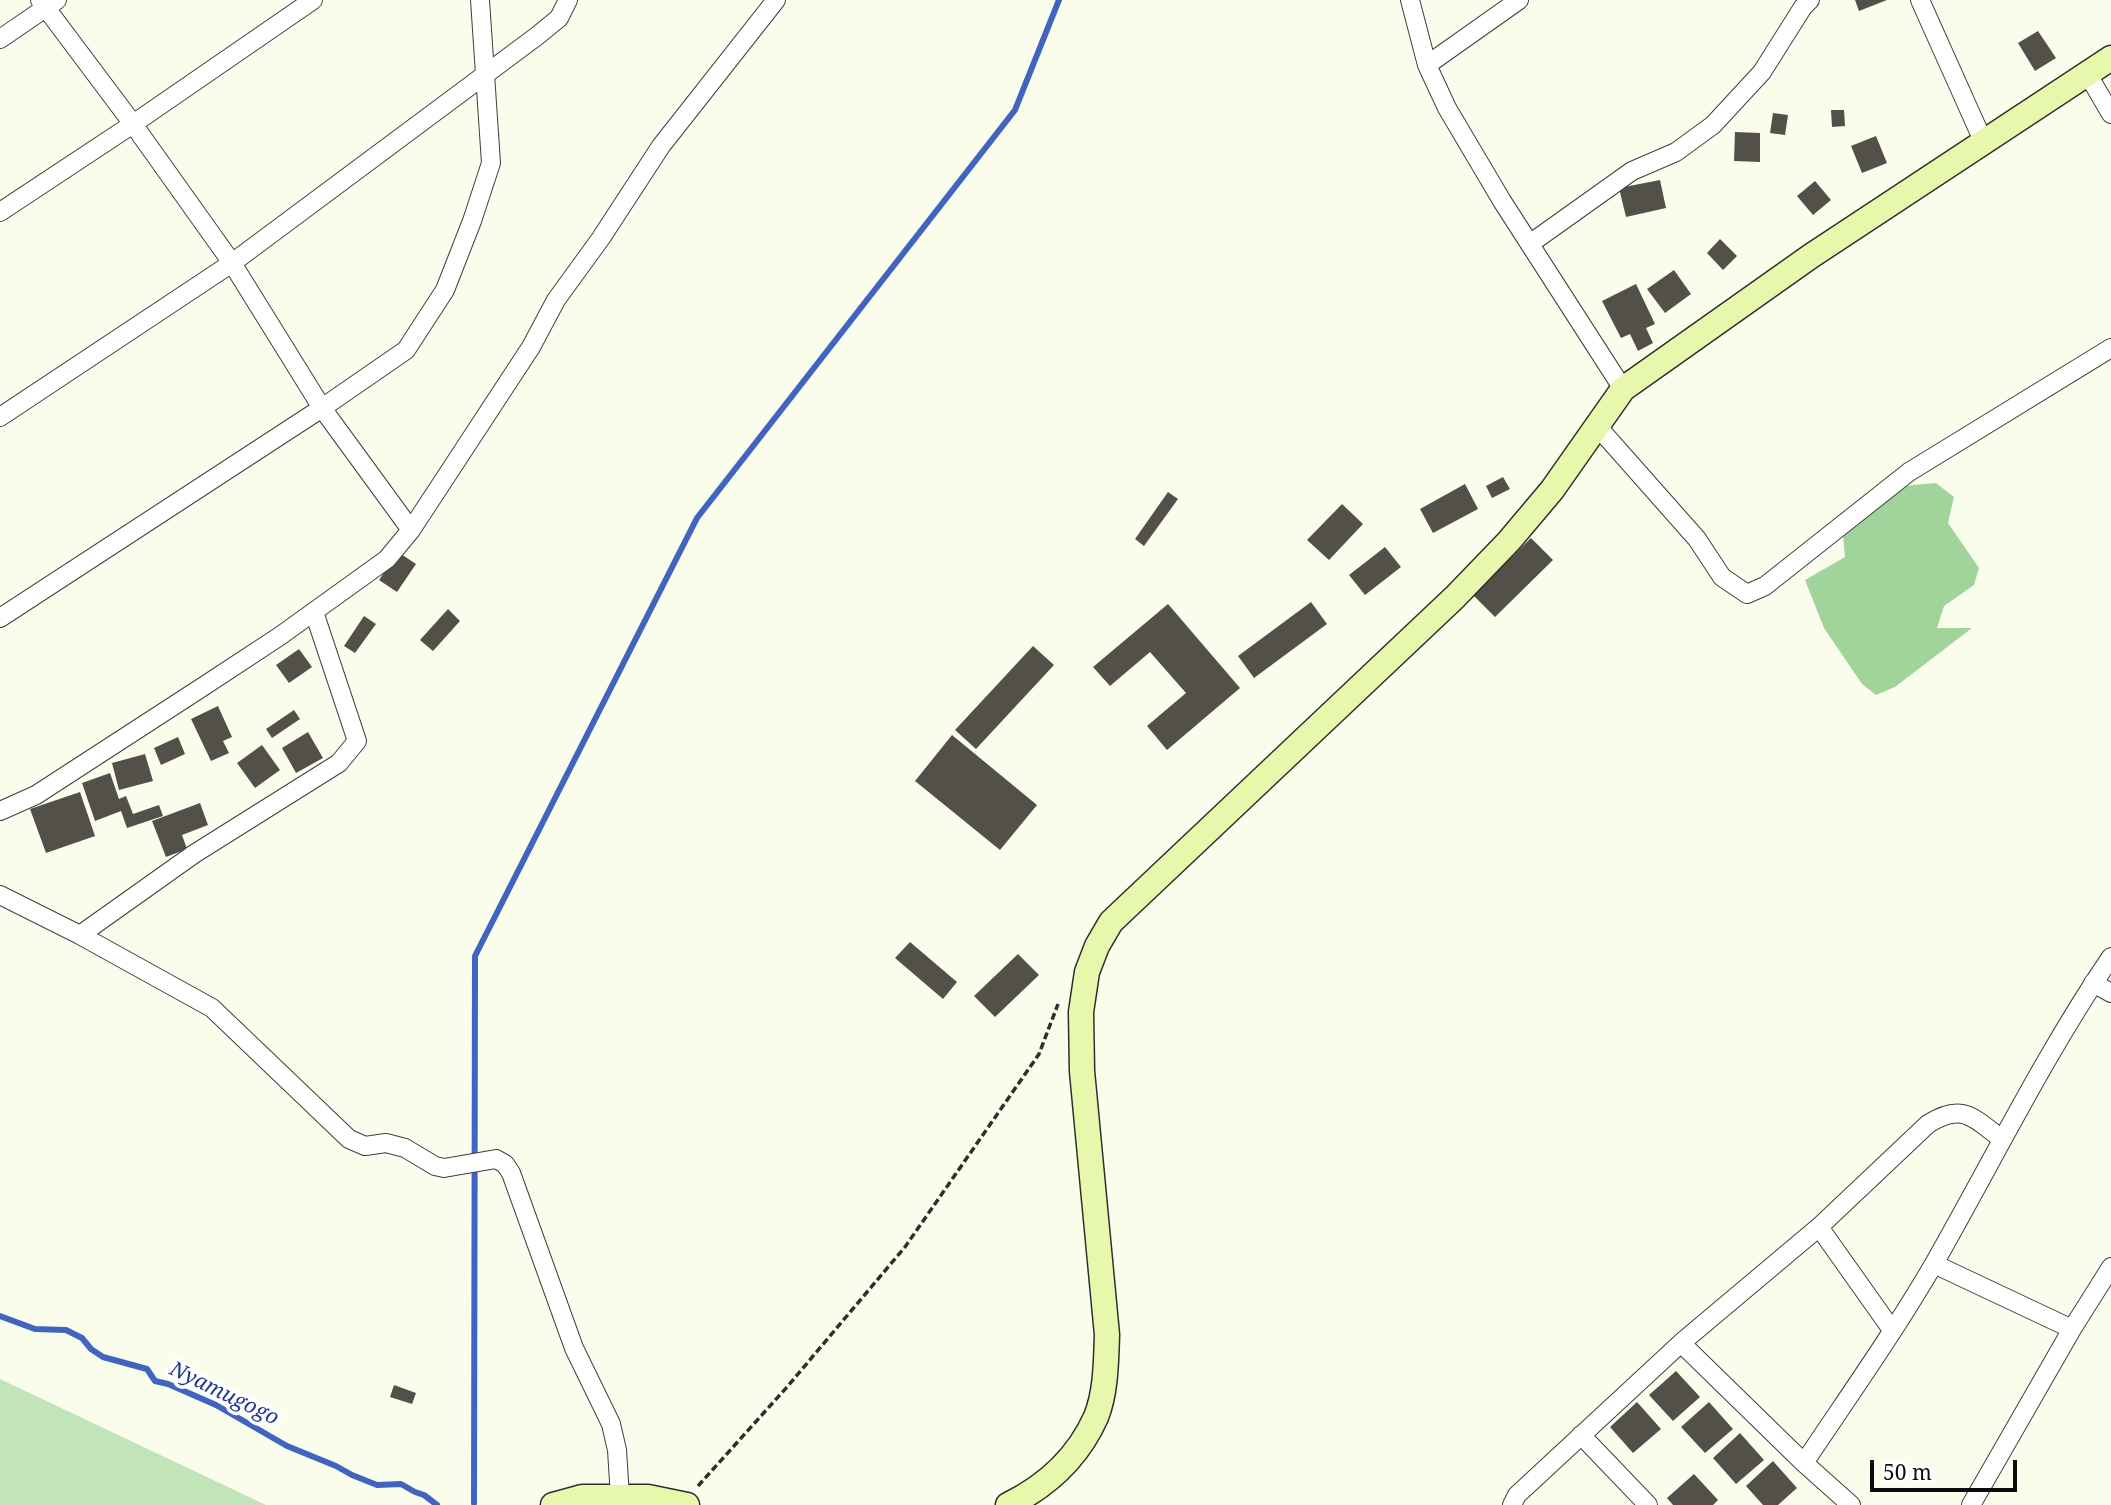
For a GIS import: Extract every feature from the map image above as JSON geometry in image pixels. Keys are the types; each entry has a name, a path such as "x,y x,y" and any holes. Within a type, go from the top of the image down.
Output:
{"main road":[{"path":"1008,1505 1051,1479 1076,1452 1096,1416 1105,1380 1107,1335 1082,1070 1081,1013 1087,972 1097,946 1111,922 1455,597 1509,541 1552,490 1623,389 1811,256 2111,58"},
{"path":"553,1505 582,1497 648,1497 685,1504"}],"street":[{"path":"0,212 313,0"},
{"path":"0,618 322,408 406,350 445,290 491,163 480,0"},
{"path":"0,417 232,263 537,36 559,18 568,0"},
{"path":"0,811 36,795 204,686 387,559 411,530 531,347 556,300 601,238 661,146 776,0"},
{"path":"1410,0 1427,65 1454,119 1502,201 1623,389"},
{"path":"1427,65 1519,0"},
{"path":"1531,243 1632,171 1676,152 1713,125 1762,72 1810,0"},
{"path":"1920,0 1984,143"},
{"path":"0,38 48,2 232,263 322,408 411,530"},
{"path":"2087,74 2111,114"},
{"path":"1597,426 1697,539 1722,577 1747,594 1765,586 1909,472 2111,348"},
{"path":"80,935 194,854 339,763 356,741 314,612"},
{"path":"0,895 80,935 212,1008 349,1139 365,1146 386,1143 405,1148 435,1166 444,1168 496,1159 505,1164 511,1173 574,1348 611,1424 617,1450 620,1497"},
{"path":"1804,1463 1934,1264 2002,1139 2111,957"},
{"path":"2093,983 2111,993"},
{"path":"1512,1505 1517,1495 1681,1343 1819,1227 1928,1124 1945,1113 1967,1113 2002,1139"},
{"path":"1819,1227 1892,1330"},
{"path":"1934,1264 2072,1329"},
{"path":"1971,1505 2072,1329 2111,1267"},
{"path":"1681,1343 1851,1505"},
{"path":"1581,1435 1648,1505"}],"path":[{"path":"685,1504 905,1247 1039,1054 1058,1004"}],"green space":[{"path":"1936,483 1954,497 1948,523 1979,568 1974,585 1944,606 1937,628 1972,628 1895,687 1876,695 1862,684 1824,628 1805,580 1845,557 1843,534 1892,490"},
{"path":"0,1379 266,1505 0,1505"}],"building":[{"path":"1855,0 1887,0 1859,11"},
{"path":"2038,31 2056,58 2035,71 2018,43"},
{"path":"1831,110 1844,110 1845,126 1832,127"},
{"path":"1773,113 1788,115 1785,135 1770,133"},
{"path":"1735,132 1760,133 1760,162 1734,161"},
{"path":"1876,136 1887,163 1862,173 1851,146"},
{"path":"1660,180 1666,208 1626,217 1619,188"},
{"path":"1815,181 1831,200 1813,215 1797,196"},
{"path":"1720,239 1737,256 1723,270 1707,253"},
{"path":"1674,270 1691,294 1665,313 1647,289"},
{"path":"1636,284 1655,324 1646,328 1653,343 1638,351 1630,334 1621,338 1602,301"},
{"path":"1503,477 1510,489 1492,498 1486,486"},
{"path":"1465,484 1478,509 1433,533 1420,509"},
{"path":"1168,492 1178,499 1144,546 1135,539"},
{"path":"1342,504 1363,524 1329,560 1307,540"},
{"path":"1531,538 1553,560 1495,617 1473,595"},
{"path":"1385,547 1401,567 1365,595 1349,575"},
{"path":"398,552 416,564 397,592 379,580"},
{"path":"1311,602 1327,624 1254,678 1238,656"},
{"path":"1168,604 1240,688 1167,750 1147,726 1186,693 1150,652 1110,686 1093,667"},
{"path":"448,609 460,621 433,651 420,640"},
{"path":"364,616 376,624 355,653 344,646"},
{"path":"1033,646 1054,665 976,749 955,730"},
{"path":"299,649 312,667 289,683 276,665"},
{"path":"218,706 232,737 223,741 229,753 211,761 191,719"},
{"path":"294,710 300,719 272,738 266,729"},
{"path":"308,732 323,758 296,773 282,748"},
{"path":"952,735 1037,805 1000,850 915,781"},
{"path":"178,737 185,754 161,765 154,748"},
{"path":"262,745 280,770 255,788 237,763"},
{"path":"145,754 153,781 119,790 112,763"},
{"path":"110,773 119,799 126,796 133,814 159,805 163,816 127,828 121,811 95,821 82,783"},
{"path":"80,792 95,836 46,853 30,809"},
{"path":"200,803 208,825 182,835 187,849 166,857 152,821"},
{"path":"910,942 957,982 943,999 895,958"},
{"path":"1018,954 1039,975 995,1017 974,996"},
{"path":"1676,1371 1700,1397 1673,1421 1649,1395"},
{"path":"394,1385 416,1393 412,1404 390,1397"},
{"path":"1637,1402 1661,1429 1633,1453 1610,1427"},
{"path":"1709,1402 1733,1429 1705,1453 1681,1427"},
{"path":"1740,1433 1764,1460 1736,1484 1713,1458"},
{"path":"1773,1461 1797,1488 1778,1505 1763,1505 1746,1486"},
{"path":"1694,1474 1718,1500 1713,1505 1673,1505 1667,1498"}],"waterway":[{"path":"474,1503 475,956 697,518 1015,110 1059,0"},
{"name":"Nyamugogo","path":"0,1316 35,1329 66,1330 82,1338 91,1349 103,1357 147,1369 155,1381 216,1405 287,1446 377,1485 401,1484 437,1505"}]}
